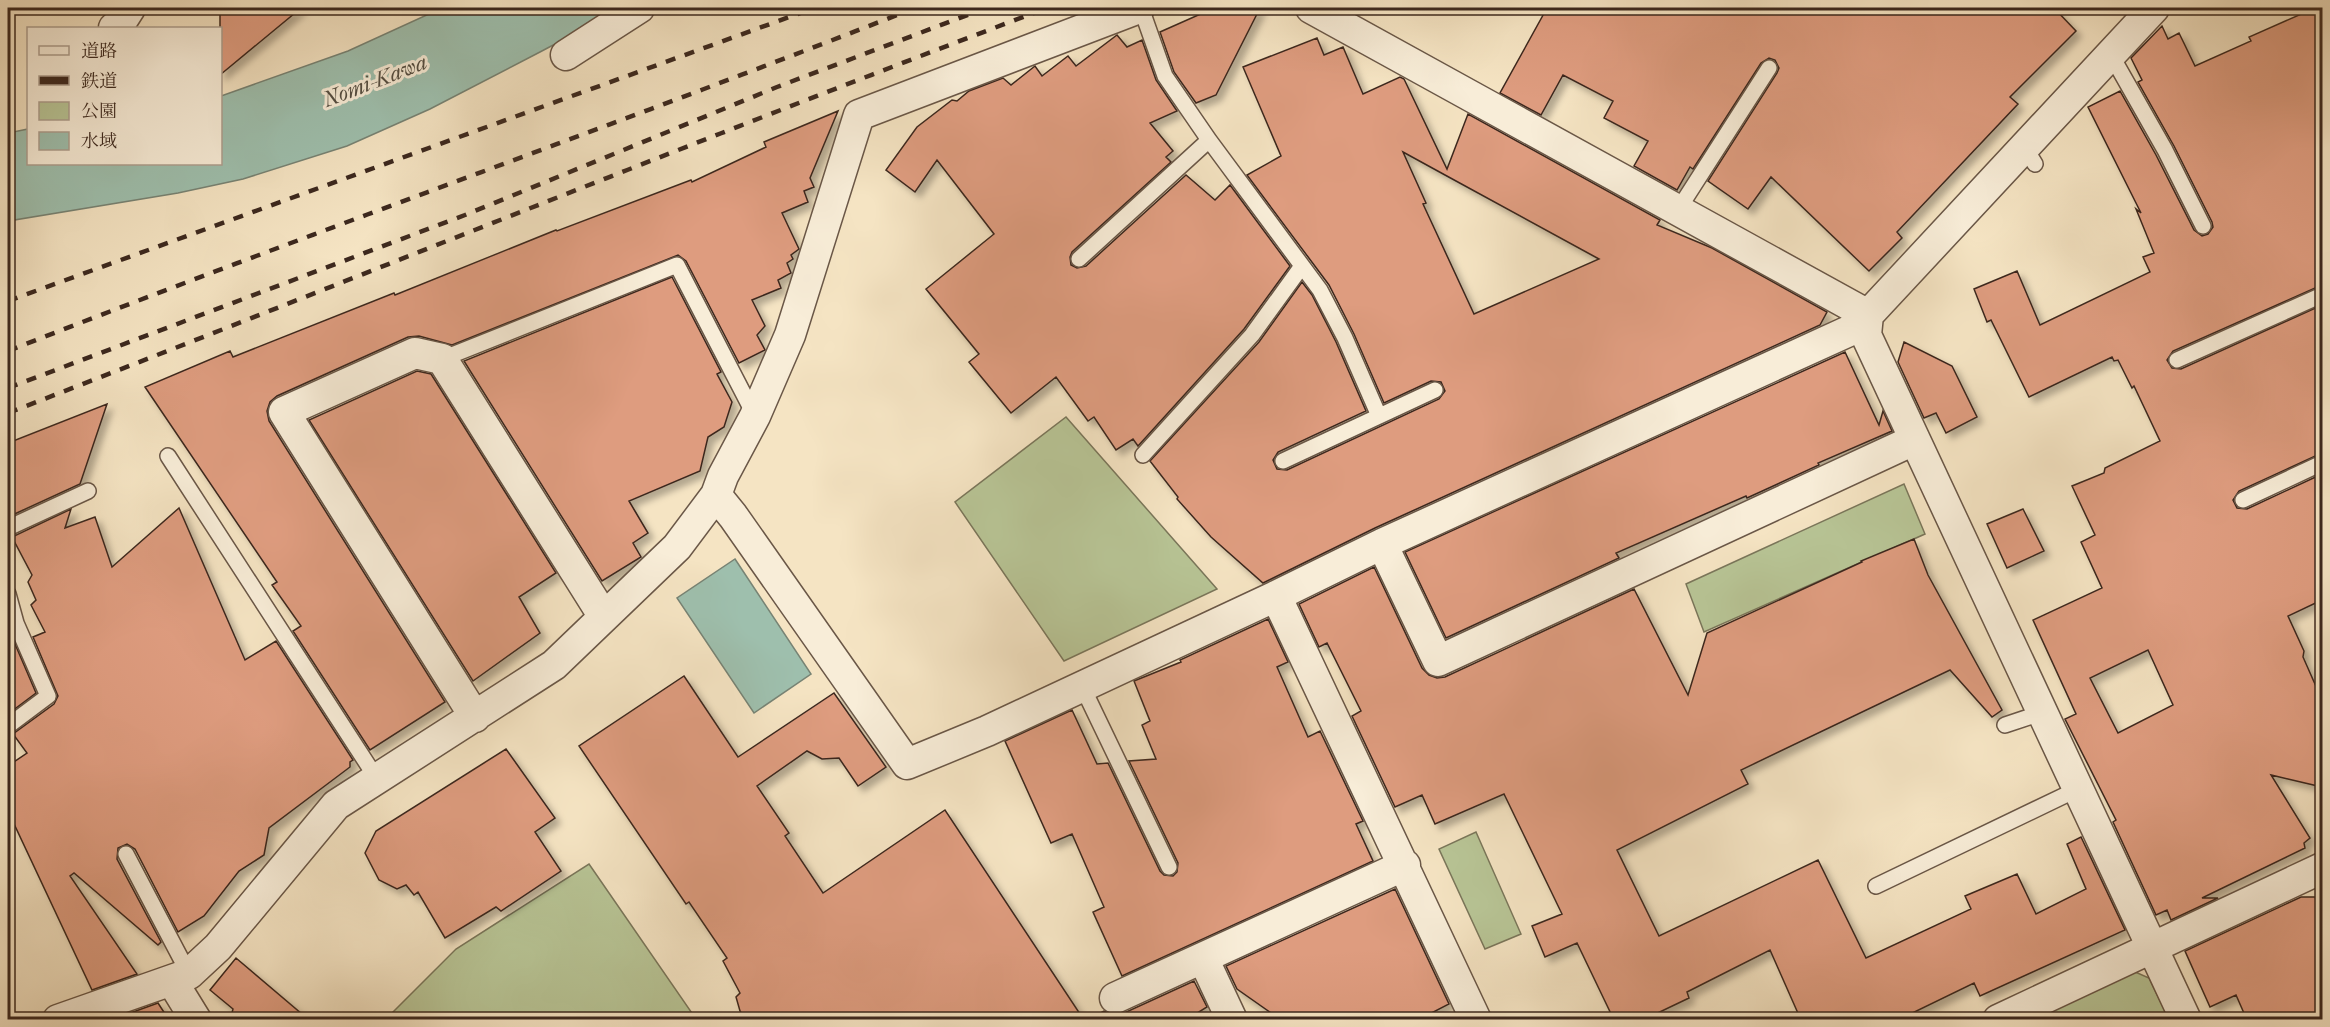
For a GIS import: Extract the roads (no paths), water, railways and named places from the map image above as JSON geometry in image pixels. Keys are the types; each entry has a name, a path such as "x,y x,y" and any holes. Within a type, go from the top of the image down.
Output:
{"street":[{"path":"115,27 130,8"},
{"path":"566,55 639,8"},
{"path":"58,1020 181,977 218,947 336,805 554,665 677,547 716,495 755,416 790,335 861,113 1140,8"},
{"path":"1311,8 1868,315"},
{"path":"716,495 906,764 987,731 1382,544 1849,332 2030,155 2110,53 2154,8"},
{"path":"1868,315 1866,335 2080,788 2186,1020"},
{"path":"475,717 284,412 415,353 442,359 604,617"},
{"path":"1382,544 1438,661 1914,440"},
{"path":"1276,596 1405,865 1476,1020"},
{"path":"1114,998 1405,865"},
{"path":"1998,1020 2322,868"},
{"path":"1203,958 1232,1020"},
{"path":"181,977 196,1020"}],"lane":[{"path":"1140,8 1165,76 1209,140 1320,290 1345,338 1379,416"},
{"path":"2110,53 2165,150 2203,226"},
{"path":"1678,210 1769,68"},
{"path":"1080,258 1209,140"},
{"path":"442,359 677,265 755,416"},
{"path":"1143,455 1252,335 1302,266"},
{"path":"2177,360 2322,296"},
{"path":"1283,461 1434,390"},
{"path":"168,456 377,779"},
{"path":"2243,500 2322,463"},
{"path":"8,528 88,492"},
{"path":"8,594 16,623 48,696 8,726"},
{"path":"1082,687 1169,867"},
{"path":"2005,725 2044,712"},
{"path":"1876,886 2080,788"},
{"path":"126,854 181,977"}],"water":[{"name":"Nomi-Kawa","path":"442,8 616,8 593,24 430,109 347,146 243,179 178,193 8,221 8,133 27,129 27,165 222,165 222,96 348,51"},
{"path":"735,559 811,674 754,713 677,598"}],"railway":[{"path":"8,301 814,8"},
{"path":"8,351 915,8"},
{"path":"8,388 465,215 777,87 986,8"},
{"path":"8,413 1047,8"}]}
